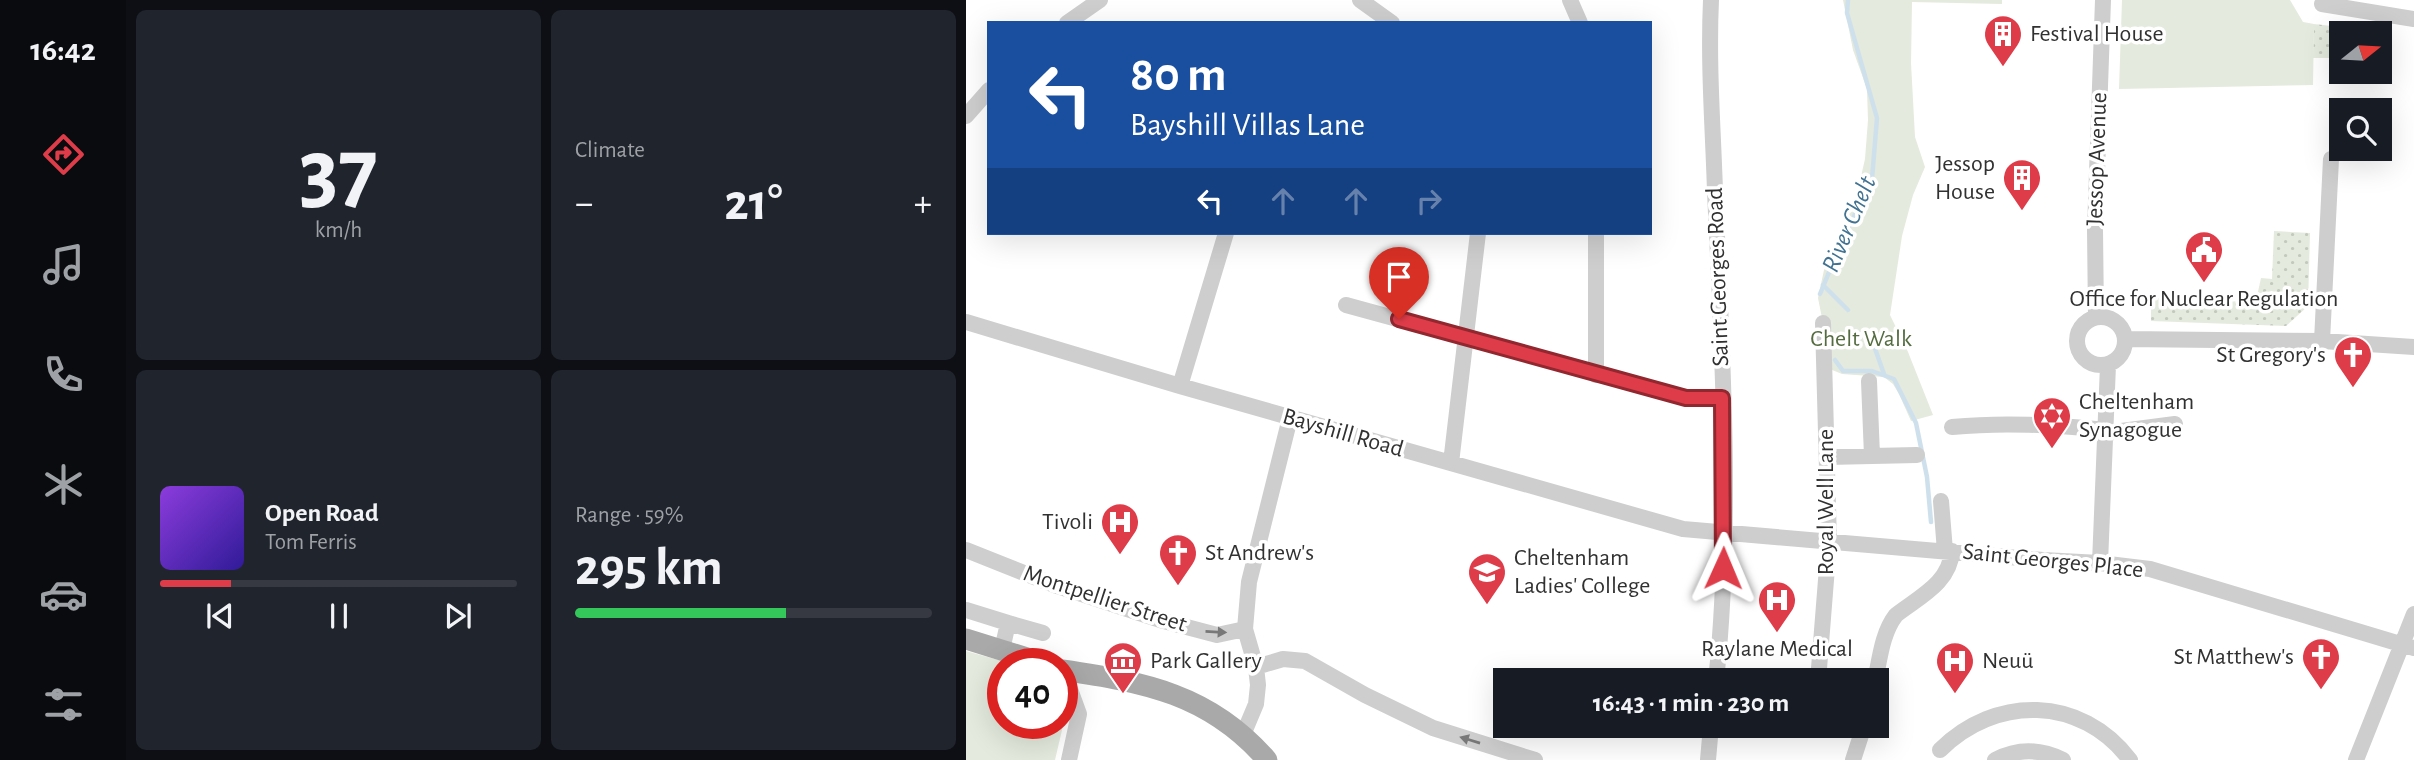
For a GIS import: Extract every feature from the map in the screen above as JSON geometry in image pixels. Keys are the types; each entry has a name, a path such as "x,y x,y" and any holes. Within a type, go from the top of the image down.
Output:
{"main road":[{"path":"966,639 995,648"},
{"path":"1078,672 1164,690 1207,708 1243,735 1264,759"}],"street":[{"path":"1070,21 1100,0"},
{"path":"1360,0 1389,21"},
{"path":"1570,0 1579,21"},
{"name":"Saint Georges Road","path":"1711,0 1710,57 1722,398 1723,532 1721,631 1717,668"},
{"name":"Jessop Avenue","path":"2096,317 2095,230 2103,0"},
{"path":"2322,4 2414,19"},
{"path":"966,116 987,92"},
{"path":"2322,341 2331,161"},
{"path":"1180,386 1225,235"},
{"path":"1451,463 1478,235"},
{"path":"1596,235 1596,375"},
{"path":"1346,304 1686,398 1722,398"},
{"path":"2096,317 2112,319 2120,327 2125,339 2121,355 2108,365 2086,360 2077,346 2080,329 2096,317"},
{"name":"Bayshill Road","path":"966,322 1290,418 1683,529 1723,532"},
{"name":"Royal Well Lane","path":"1819,668 1829,542 1824,323"},
{"path":"2125,339 2322,341 2414,347"},
{"path":"2100,563 2108,365"},
{"path":"1869,381 1872,456"},
{"path":"1243,735 1256,704 1258,685 1256,667 1245,629 1249,582 1290,418"},
{"path":"1952,427 2037,424 2106,431 2175,424"},
{"path":"1827,457 1917,455"},
{"path":"1878,668 1885,635 1896,615 1940,581 1950,565 1941,501"},
{"name":"Saint Georges Place","path":"1723,532 2150,569 2409,646"},
{"name":"Montpellier Street","path":"966,550 1057,586 1160,620 1217,635 1245,629"},
{"path":"966,610 1043,633"},
{"path":"2356,760 2409,646 2414,614"},
{"path":"1003,648 1009,623"},
{"path":"1256,667 1283,659 1305,661 1365,695 1433,728 1535,760"},
{"path":"1940,750 1962,730 1982,720 2004,713 2033,710 2063,714 2091,725 2114,742 2130,760"},
{"path":"1853,759 1859,738"},
{"path":"1069,760 1074,739"},
{"path":"1995,760 2009,754 2030,751 2063,760"},
{"path":"1708,752 1723,760"}],"green space":[{"name":"Chelt Walk","path":"1843,0 2002,0 2002,4 1912,2 1911,63 1915,137 1925,167 1913,195 1902,236 1890,315 1933,415 1911,421 1893,384 1884,377 1842,374 1825,367 1823,323 1818,298 1824,270 1857,194 1865,159 1868,120 1867,89 1853,50"},
{"path":"2122,0 2290,0 2303,22 2314,24 2313,85 2119,89"},
{"path":"2314,24 2329,26 2329,58 2313,58"},
{"path":"2274,231 2310,233 2308,306 2286,326 2151,321 2151,297 2201,302 2256,301 2261,278 2272,279"},
{"path":"966,651 987,657 987,739 1060,739 1055,760 966,760"}],"waterway":[{"name":"River Chelt","path":"1820,294 1872,179 1877,118 1847,13 1848,0"},
{"name":"River Chelt","path":"1823,285 1848,310"},
{"name":"River Chelt","path":"1873,343 1884,374"},
{"name":"River Chelt","path":"1835,360 1843,371 1872,371 1894,379 1916,423 1927,477 1931,522"}],"place":[{"name":"Festival House","path":"2003,68"},
{"name":"Jessop House","path":"2022,212"},
{"name":"Office for Nuclear Regulation","path":"2204,284"},
{"name":"St Gregory's","path":"2353,389"},
{"name":"Cheltenham Synagogue","path":"2052,450"},
{"name":"Tivoli","path":"1120,556"},
{"name":"St Andrew's","path":"1178,587"},
{"name":"Cheltenham Ladies' College","path":"1487,606"},
{"name":"Raylane Medical","path":"1777,634"},
{"name":"St Matthew's","path":"2321,691"},
{"name":"Park Gallery","path":"1123,695"},
{"name":"Neuü","path":"1955,695"}],"route":[{"path":"1399,319 1686,398 1722,398 1723,568"}]}
